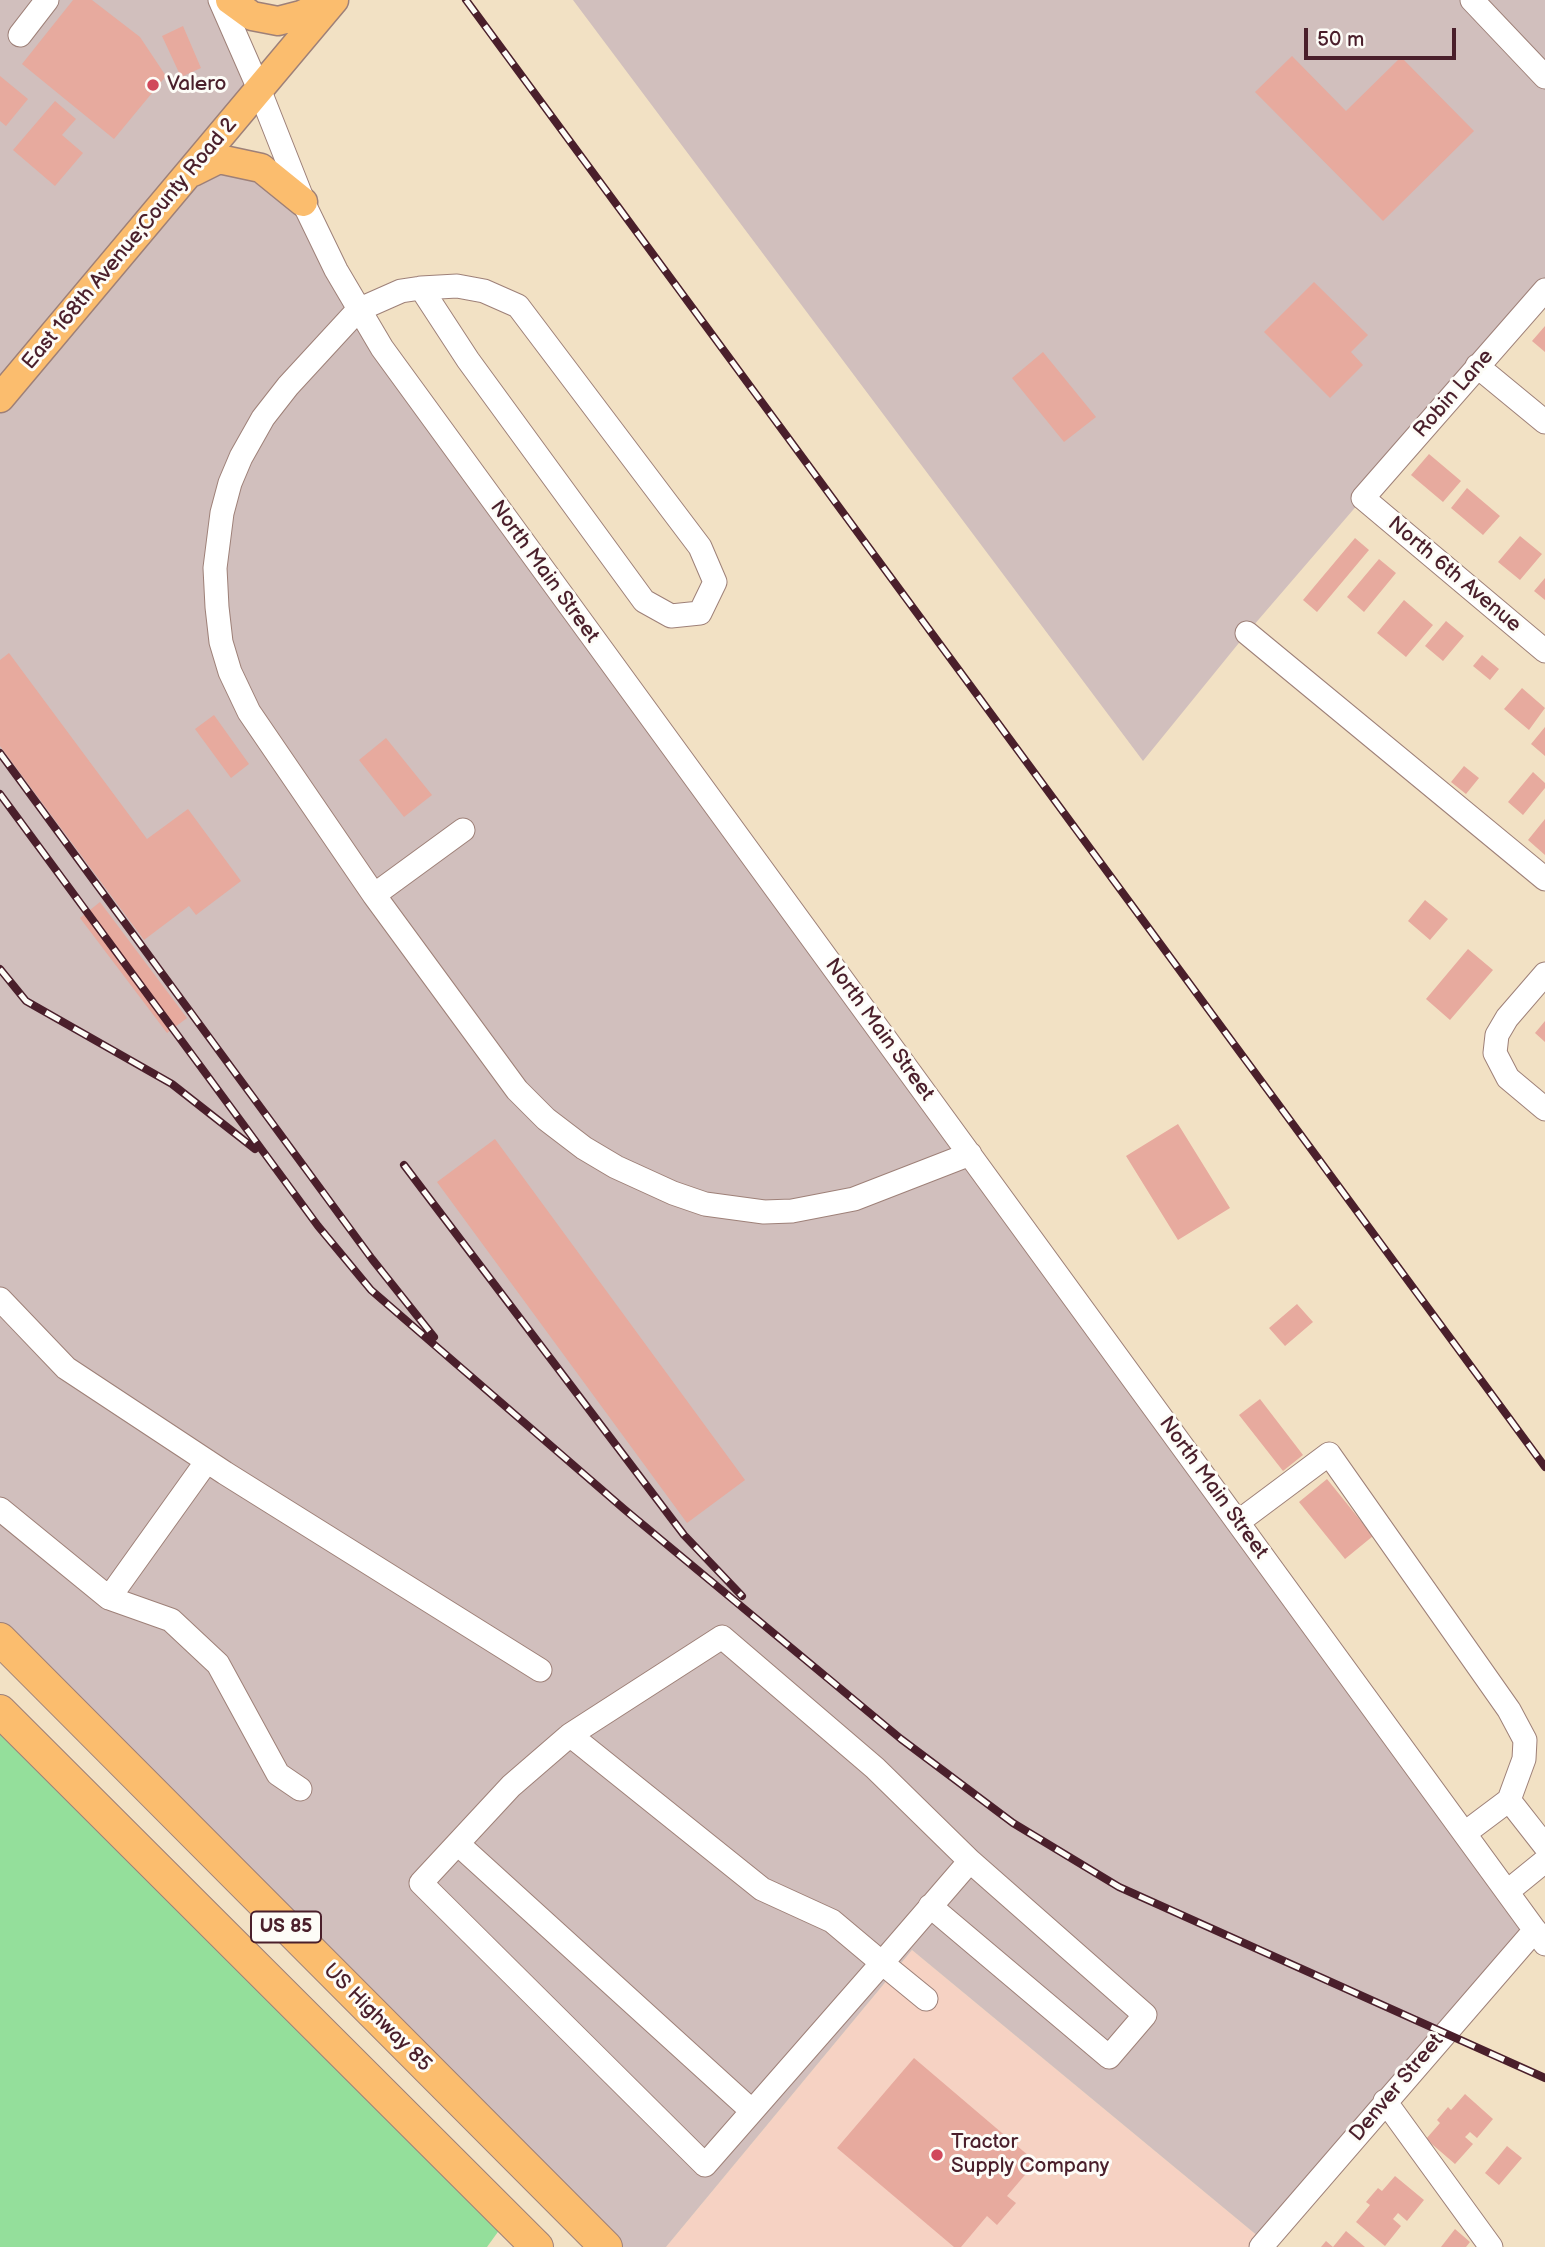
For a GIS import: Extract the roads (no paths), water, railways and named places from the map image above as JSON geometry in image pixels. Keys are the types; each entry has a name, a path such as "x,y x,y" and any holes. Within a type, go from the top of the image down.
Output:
{"highway":[{"name":"US Highway 85","path":"0,1639 606,2247"},
{"name":"US 85","path":"0,1711 537,2247"}],"main road":[{"path":"230,0 251,16 278,21 301,15 334,0"},
{"name":"East 168th Avenue;County Road 2","path":"0,398 334,0"},
{"path":"188,175 219,159 236,161 261,168 303,202"}],"street":[{"path":"20,34 47,0"},
{"name":"North Main Street","path":"220,0 259,89 303,202 358,310 417,398 1540,1937"},
{"path":"1472,0 1545,77"},
{"path":"421,288 468,360 644,601 671,616 700,613 715,582 700,547 518,306 484,291 457,286 421,288 401,291 358,310 288,386 263,418 240,457 222,513 215,568 221,642 230,672 249,712 374,895 517,1090 546,1119 584,1148 652,1184 705,1204 735,1209 792,1211 822,1207 886,1189 970,1154"},
{"name":"Robin Lane","path":"1363,498 1545,290"},
{"path":"1478,366 1545,422"},
{"name":"North 6th Avenue","path":"1363,498 1545,651"},
{"path":"1247,633 1545,879"},
{"path":"374,895 463,830"},
{"path":"1545,974 1507,1017 1497,1035 1495,1053 1508,1078 1545,1109"},
{"path":"0,1299 66,1368 207,1461 540,1670"},
{"path":"1238,1522 1329,1454 1509,1710 1525,1740 1524,1759 1509,1800 1465,1833"},
{"path":"109,1598 207,1461"},
{"path":"0,1509 109,1598 172,1620 218,1664 278,1774 300,1789"},
{"path":"930,1906 1109,2057 1145,2015 970,1861 875,1768 722,1637 570,1734 511,1786 421,1883 705,2165 930,1906 970,1861"},
{"path":"570,1734 762,1889 832,1921 926,1999"},
{"path":"1509,1800 1545,1846"},
{"path":"458,1844 752,2111"},
{"path":"1508,1891 1545,1861"},
{"name":"Denver Street","path":"1261,2247 1385,2101 1540,1937"},
{"path":"1385,2101 1487,2246"}],"railway":[{"path":"466,0 1545,1467"},
{"path":"0,753 372,1259 434,1337"},
{"path":"0,794 318,1226 371,1290 624,1509 901,1739 1013,1823 1119,1887 1545,2078"},
{"path":"0,969 26,1001 172,1084 255,1149"},
{"path":"404,1165 684,1535 742,1596"}],"place":[{"name":"Valero","path":"153,85"},
{"name":"Tractor Supply Company","path":"937,2155"}]}
